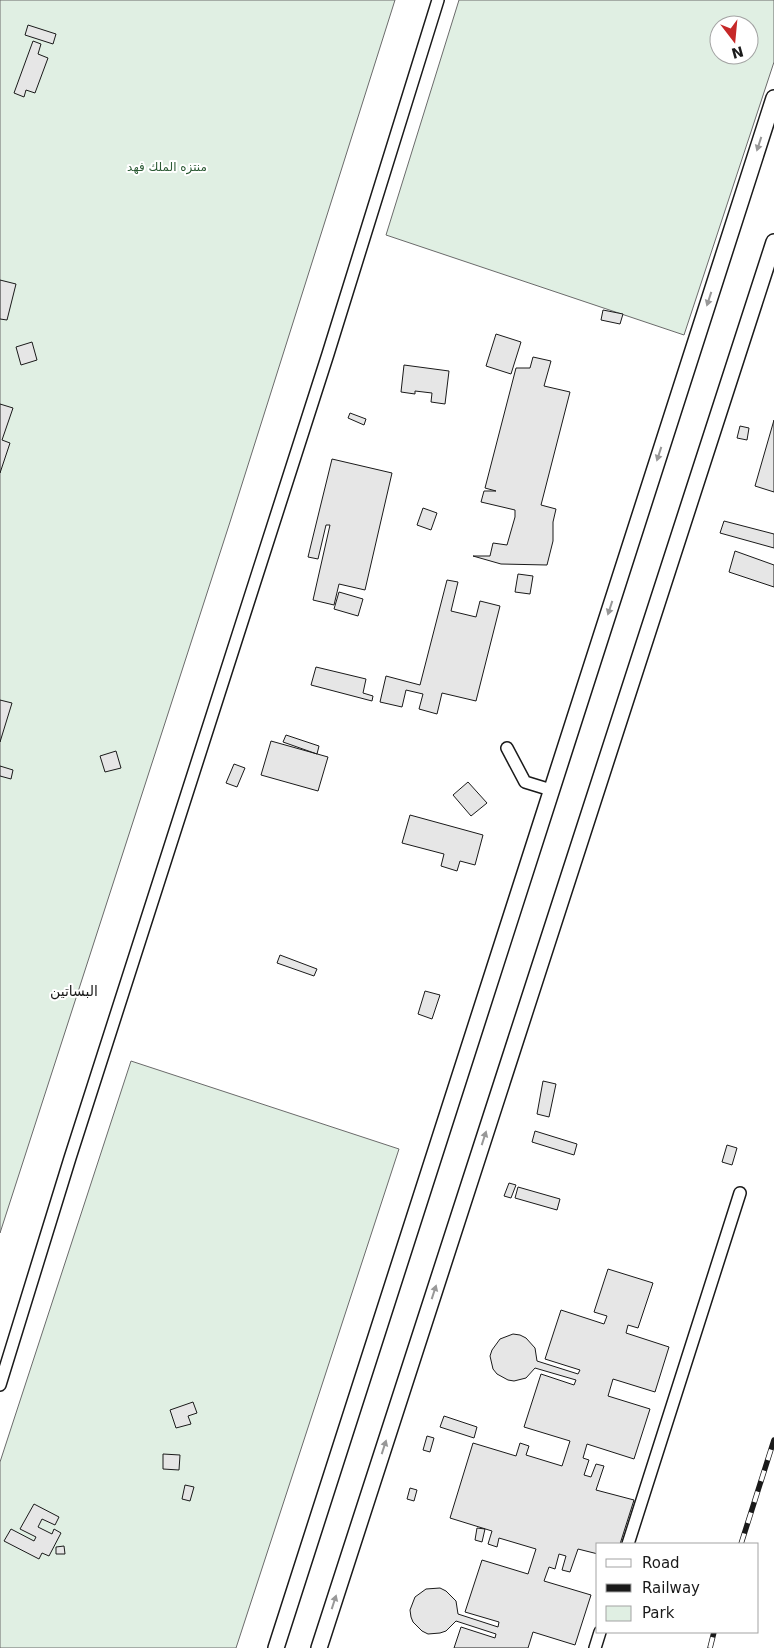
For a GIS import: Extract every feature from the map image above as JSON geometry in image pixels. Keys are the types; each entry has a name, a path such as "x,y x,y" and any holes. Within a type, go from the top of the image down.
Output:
{"street":[{"path":"0,1385 82,1120 328,354 438,0"},
{"path":"276,1648 774,98"},
{"path":"319,1648 774,242"},
{"path":"507,748 525,782 551,790"},
{"path":"628,1543 740,1193"},
{"path":"595,1648 600,1633"}],"green space":[{"name":"منتزه الملك فهد","path":"0,0 395,0 230,522 0,1233"},
{"path":"459,0 774,0 774,62 684,335 386,235"},
{"path":"131,1061 399,1149 236,1648 0,1648 0,1462"}],"building":[{"path":"28,25 56,34 53,44 25,35"},
{"path":"33,41 41,44 38,54 48,58 35,93 26,90 24,97 14,93"},
{"path":"0,280 16,284 7,320 0,319"},
{"path":"603,310 623,314 620,324 601,320"},
{"path":"496,334 521,342 511,374 486,366"},
{"path":"32,342 37,360 21,365 16,347"},
{"path":"533,357 551,361 544,386 570,392 541,505 556,509 553,522 553,541 547,565 501,564 473,556 490,556 493,543 507,545 515,517 515,510 481,502 484,491 496,491 485,488 516,368 530,368"},
{"path":"404,365 449,371 445,404 431,402 432,393 415,391 415,394 401,392"},
{"path":"0,404 13,408 2,440 10,443 0,473"},
{"path":"350,413 366,419 364,425 348,418"},
{"path":"774,420 774,492 755,486"},
{"path":"740,426 749,428 747,440 737,438"},
{"path":"332,459 392,473 365,590 339,584 334,605 313,600 330,525 326,525 318,559 308,557"},
{"path":"423,508 437,513 431,530 417,525"},
{"path":"724,521 774,534 774,548 720,533"},
{"path":"735,551 774,565 774,587 729,572"},
{"path":"518,574 533,576 530,594 515,592"},
{"path":"447,580 458,582 451,611 476,617 480,601 500,606 476,701 442,693 437,714 419,709 423,694 406,690 402,707 380,702 386,676 420,685"},
{"path":"339,592 363,599 358,616 334,609"},
{"path":"316,667 366,679 363,693 373,696 372,701 311,685"},
{"path":"0,700 12,703 0,742"},
{"path":"286,735 319,746 317,754 283,742"},
{"path":"271,741 328,757 318,791 261,775"},
{"path":"116,751 121,768 105,772 100,756"},
{"path":"234,764 245,768 237,787 226,783"},
{"path":"0,766 13,770 11,779 0,776"},
{"path":"468,782 487,803 471,816 453,795"},
{"path":"410,815 483,835 475,865 460,861 457,871 441,866 444,854 402,843"},
{"path":"280,955 317,969 314,976 277,963"},
{"path":"425,991 440,995 432,1019 418,1014"},
{"path":"543,1081 556,1084 549,1117 537,1114"},
{"path":"535,1131 577,1144 574,1155 532,1142"},
{"path":"727,1145 737,1148 732,1165 722,1162"},
{"path":"509,1183 516,1185 511,1198 504,1196"},
{"path":"518,1187 560,1199 557,1210 515,1198"},
{"path":"608,1269 653,1283 638,1328 628,1325 626,1333 669,1347 655,1392 613,1379 608,1396 650,1409 634,1459 587,1444 583,1458 589,1460 584,1475 591,1477 596,1464 604,1466 596,1490 634,1500 620,1543 596,1543 596,1554 578,1549 570,1572 562,1570 566,1556 559,1554 555,1569 549,1567 544,1581 591,1595 575,1645 533,1632 528,1648 454,1648 461,1627 495,1638 496,1634 456,1621 446,1631 428,1634 413,1622 411,1617 410,1610 415,1597 426,1589 440,1588 456,1601 458,1614 498,1627 499,1622 465,1612 482,1560 528,1574 536,1549 499,1538 497,1547 488,1544 492,1531 450,1518 473,1443 516,1456 520,1443 529,1446 526,1455 562,1466 570,1441 524,1427 541,1374 574,1385 576,1380 535,1368 526,1378 514,1381 508,1380 497,1374 493,1369 490,1356 492,1350 500,1339 513,1334 520,1335 526,1338 535,1348 537,1361 578,1374 580,1370 545,1359 561,1310 604,1324 607,1316 594,1312"},
{"path":"193,1402 197,1413 188,1416 191,1424 176,1428 170,1410"},
{"path":"444,1416 477,1427 474,1438 440,1427"},
{"path":"427,1436 434,1438 430,1452 423,1450"},
{"path":"163,1454 180,1455 179,1470 163,1469"},
{"path":"185,1485 194,1487 190,1501 182,1499"},
{"path":"410,1488 417,1490 414,1501 407,1499"},
{"path":"34,1504 59,1517 55,1525 42,1519 38,1527 52,1534 54,1529 61,1533 49,1556 42,1553 39,1559 4,1541 11,1529 34,1541 36,1537 20,1529"},
{"path":"477,1528 485,1529 482,1542 475,1540"},
{"path":"64,1546 65,1554 56,1554 56,1547"}],"railway":[{"path":"741,1543 774,1440"},
{"path":"710,1648 714,1633"}],"district":[{"name":"البساتين","path":"74,991"}]}
